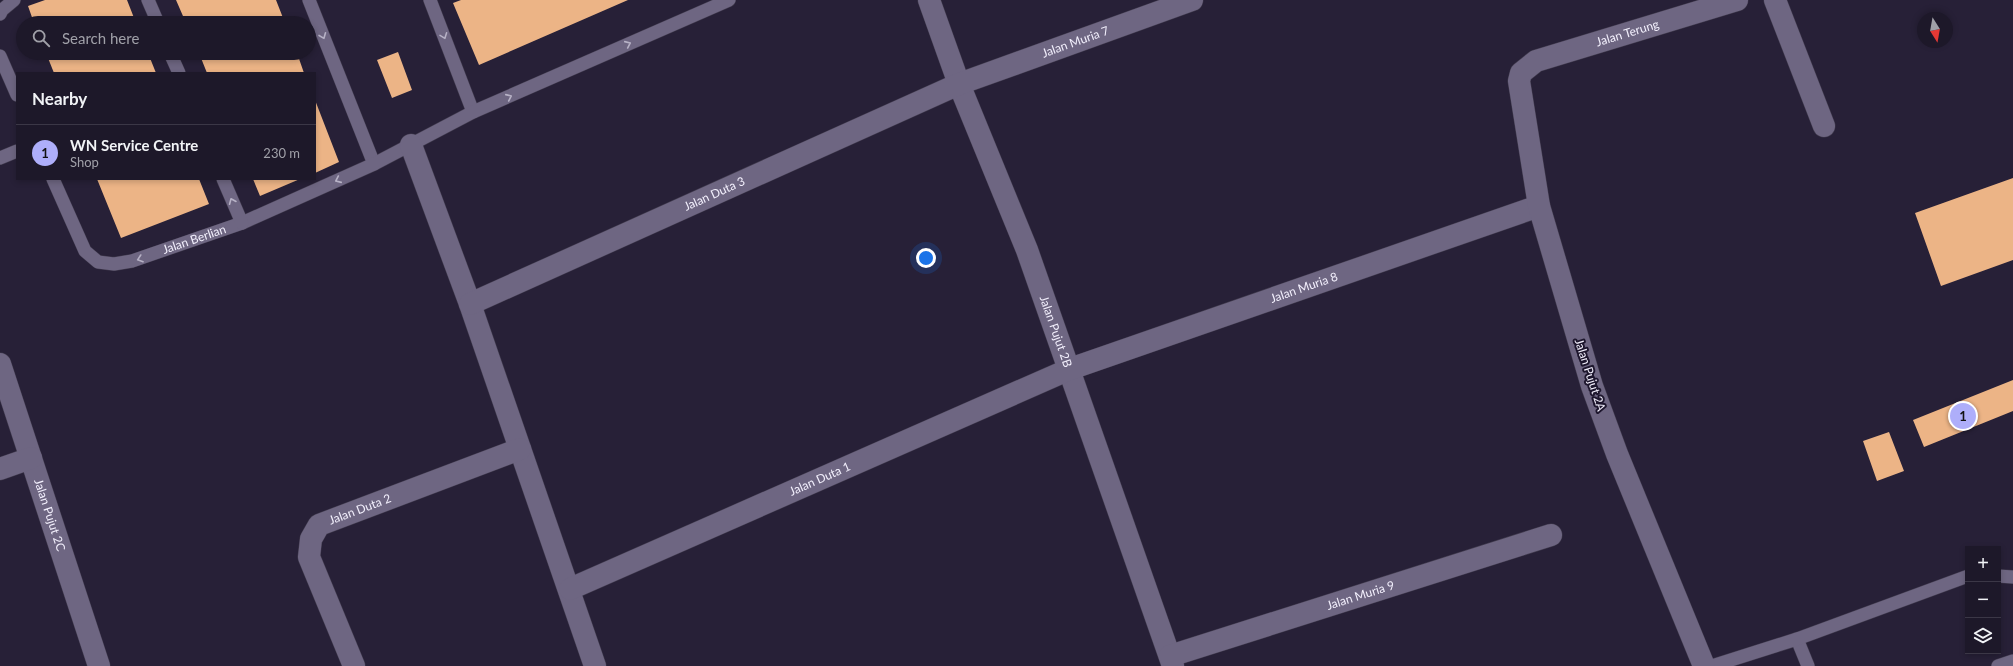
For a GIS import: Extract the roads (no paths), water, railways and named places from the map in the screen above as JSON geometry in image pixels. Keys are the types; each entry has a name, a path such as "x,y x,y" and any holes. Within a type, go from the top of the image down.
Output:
{"street":[{"name":"Jalan Pujut 2B","path":"929,0 959,84 1027,250 1172,661"},
{"name":"Jalan Muria 7","path":"959,84 1192,0"},
{"name":"Jalan Terung","path":"1521,73 1536,61 1737,0"},
{"path":"1775,0 1824,126"},
{"name":"Jalan Pujut 2A","path":"1521,73 1519,89 1539,206 1592,386 1617,454 1704,666"},
{"name":"Jalan Duta 3","path":"470,304 959,84"},
{"path":"412,145 470,304 570,589 595,666"},
{"name":"Jalan Muria 8","path":"1070,369 1539,206"},
{"name":"Jalan Pujut 2C","path":"0,364 99,666"},
{"name":"Jalan Duta 1","path":"570,589 1070,369"},
{"name":"Jalan Duta 2","path":"354,666 308,557 311,539 319,525 520,449"},
{"path":"0,469 31,458"},
{"name":"Jalan Muria 9","path":"1172,661 1551,535"}],"lane":[{"path":"0,14 2,10 14,0"},
{"path":"148,0 155,16"},
{"path":"309,0 315,16"},
{"path":"430,0 473,112"},
{"name":"Jalan Berlian","path":"54,180 84,251 98,262 114,264 132,261 242,223 374,164 473,112 729,0"},
{"path":"316,18 374,164"},
{"path":"0,56 16,93"},
{"path":"173,60 179,72"},
{"path":"0,158 16,151"},
{"path":"223,180 242,223"},
{"path":"2001,576 2013,577"},
{"path":"1712,666 1797,639 1965,577"},
{"path":"1797,639 1808,666"},
{"path":"1998,666 2013,661"}],"place":[{"name":"WN Service Centre","path":"1963,416"}]}
